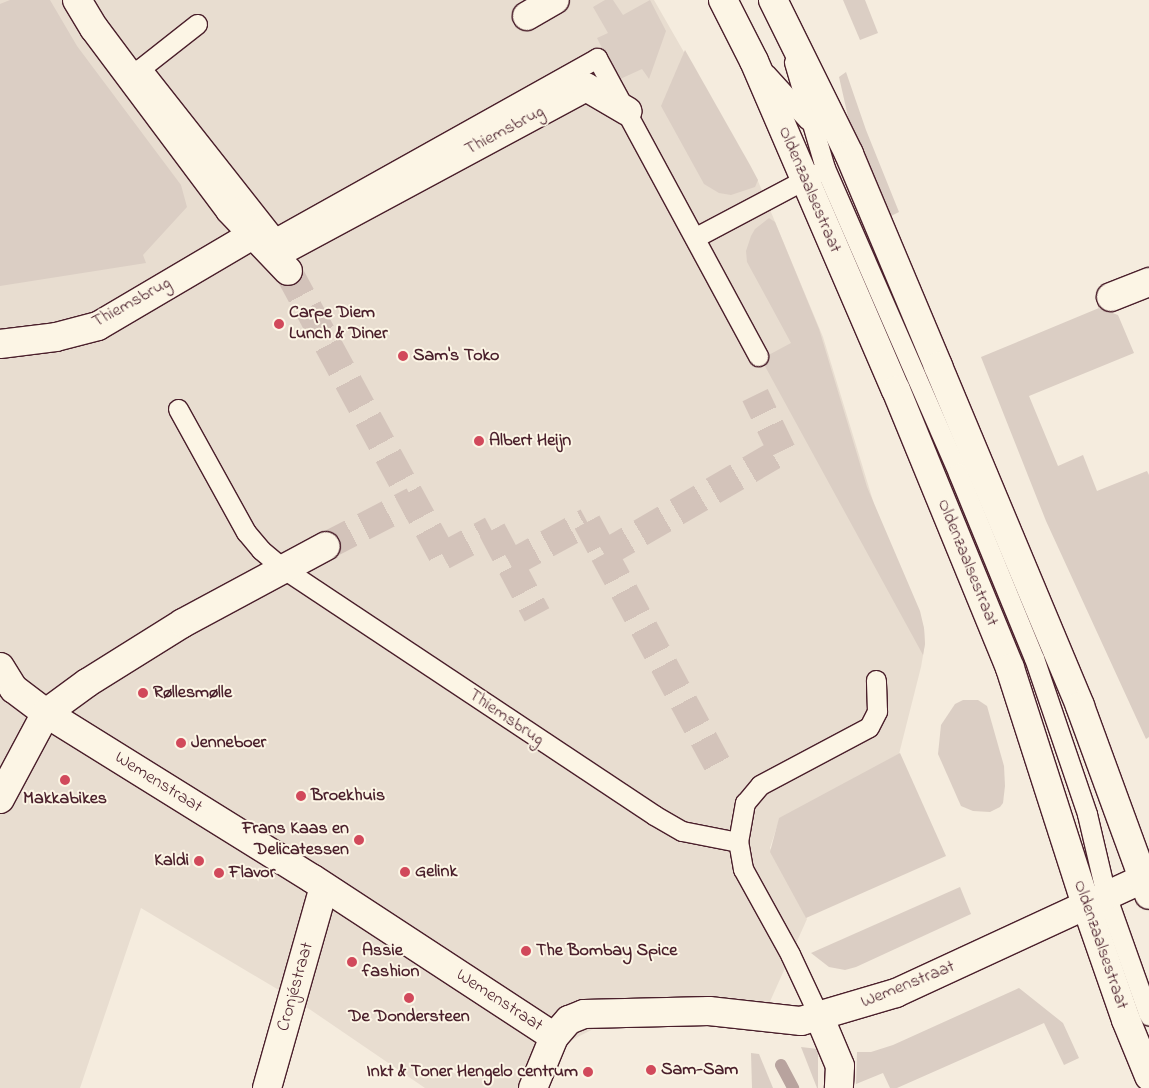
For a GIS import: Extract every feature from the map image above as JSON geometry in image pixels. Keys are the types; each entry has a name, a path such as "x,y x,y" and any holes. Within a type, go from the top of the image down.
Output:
{"street":[{"path":"77,0 94,28 230,210 254,234"},
{"path":"527,16 555,0"},
{"name":"Oldenzaalsestraat","path":"723,0 814,174 896,390 1010,668 1096,900 1126,1020 1149,1076"},
{"name":"Oldenzaalsestraat","path":"777,9 849,154 1080,706 1146,887"},
{"name":"Thiemsbrug","path":"0,344 56,336 98,326 254,234 281,263 586,87 627,111"},
{"path":"1111,297 1149,282"},
{"path":"0,799 46,713 87,684 183,623 326,546"},
{"name":"Wemenstraat","path":"0,667 14,689 46,713 324,887 554,1037 569,1020 584,1014 710,1011 801,1021 896,993 1096,900 1146,887"},
{"name":"Cronjéstraat","path":"267,1088 324,887"},
{"path":"819,1016 840,1066 839,1088"},
{"path":"533,1088 554,1037"}],"lane":[{"name":"Oldenzaalsestraat","path":"777,9 811,123 814,174"},
{"path":"197,24 141,68 275,238 597,58 696,238 758,356"},
{"name":"Oldenzaalsestraat","path":"754,61 811,123"},
{"path":"696,238 849,154"},
{"name":"Thiemsbrug","path":"178,409 246,532 261,550 284,569 654,815 682,831 738,842"},
{"path":"819,1016 790,954 743,869 738,842 745,803 760,785 869,727 877,711 876,680"},
{"name":"Oldenzaalsestraat","path":"1096,900 1149,1016"}],"shaded area":[{"path":"0,0 654,0 758,181 823,337 874,504 924,628 925,644 921,667 899,754 779,820 770,848 807,919 759,1026 601,1025 568,1042 549,1088 425,1088 299,1002 141,908 80,1088 0,1088"},
{"path":"10,0 50,0 77,46 181,185 187,207 143,255 146,263 0,286 0,4"},
{"path":"605,0 613,0 623,15 650,0 666,31 649,79 642,69 618,80 597,38 608,33 593,7"},
{"path":"843,0 865,0 878,33 860,40"},
{"path":"685,50 758,180 755,187 731,195 719,193 704,184 661,106"},
{"path":"846,72 866,130 899,212 887,218 852,134 839,77"},
{"path":"769,218 775,222 819,329 867,487 920,611 924,628 925,644 923,655 761,359 791,343 747,262 746,251 751,236 755,229"},
{"path":"1099,308 1118,315 1134,353 1029,396 1058,466 1083,455 1097,491 1147,471 1149,475 1149,737 1146,739 1046,521 981,357"},
{"path":"963,700 978,700 987,706 1004,766 1005,786 1003,803 1000,807 990,812 973,811 961,806 938,754 941,725 955,704"},
{"path":"900,753 946,856 806,918 770,852 779,818"},
{"path":"960,887 971,914 856,967 845,970 829,967 811,953"},
{"path":"1019,988 1063,1023 1079,1058 1064,1065 1044,1023 897,1088 890,1088 883,1073 856,1084 857,1052 871,1052 893,1045"},
{"path":"801,1047 818,1049 818,1088 817,1088"},
{"path":"751,1053 759,1054 773,1088 752,1088"}],"waterway":[{"path":"781,1065 793,1088"}],"tunnel":[{"path":"288,271 443,556 492,530 537,615"},
{"path":"510,564 587,522 604,554 782,451 755,395"},
{"path":"326,546 413,501"},
{"path":"604,554 718,766"}],"place":[{"name":"Carpe Diem Lunch & Diner","path":"279,324"},
{"name":"Sam's Toko","path":"403,356"},
{"name":"Albert Heijn","path":"479,441"},
{"name":"Røllesmølle","path":"143,693"},
{"name":"Jenneboer","path":"181,743"},
{"name":"Makkabikes","path":"65,780"},
{"name":"Broekhuis","path":"301,796"},
{"name":"Frans Kaas en Delicatessen","path":"359,840"},
{"name":"Kaldi","path":"199,861"},
{"name":"Gelink","path":"405,872"},
{"name":"Flavor","path":"219,873"},
{"name":"The Bombay Spice","path":"526,951"},
{"name":"Assie fashion","path":"352,962"},
{"name":"De Dondersteen","path":"409,998"},
{"name":"Sam-Sam","path":"651,1070"},
{"name":"Inkt & Toner Hengelo centrum","path":"588,1072"}]}
